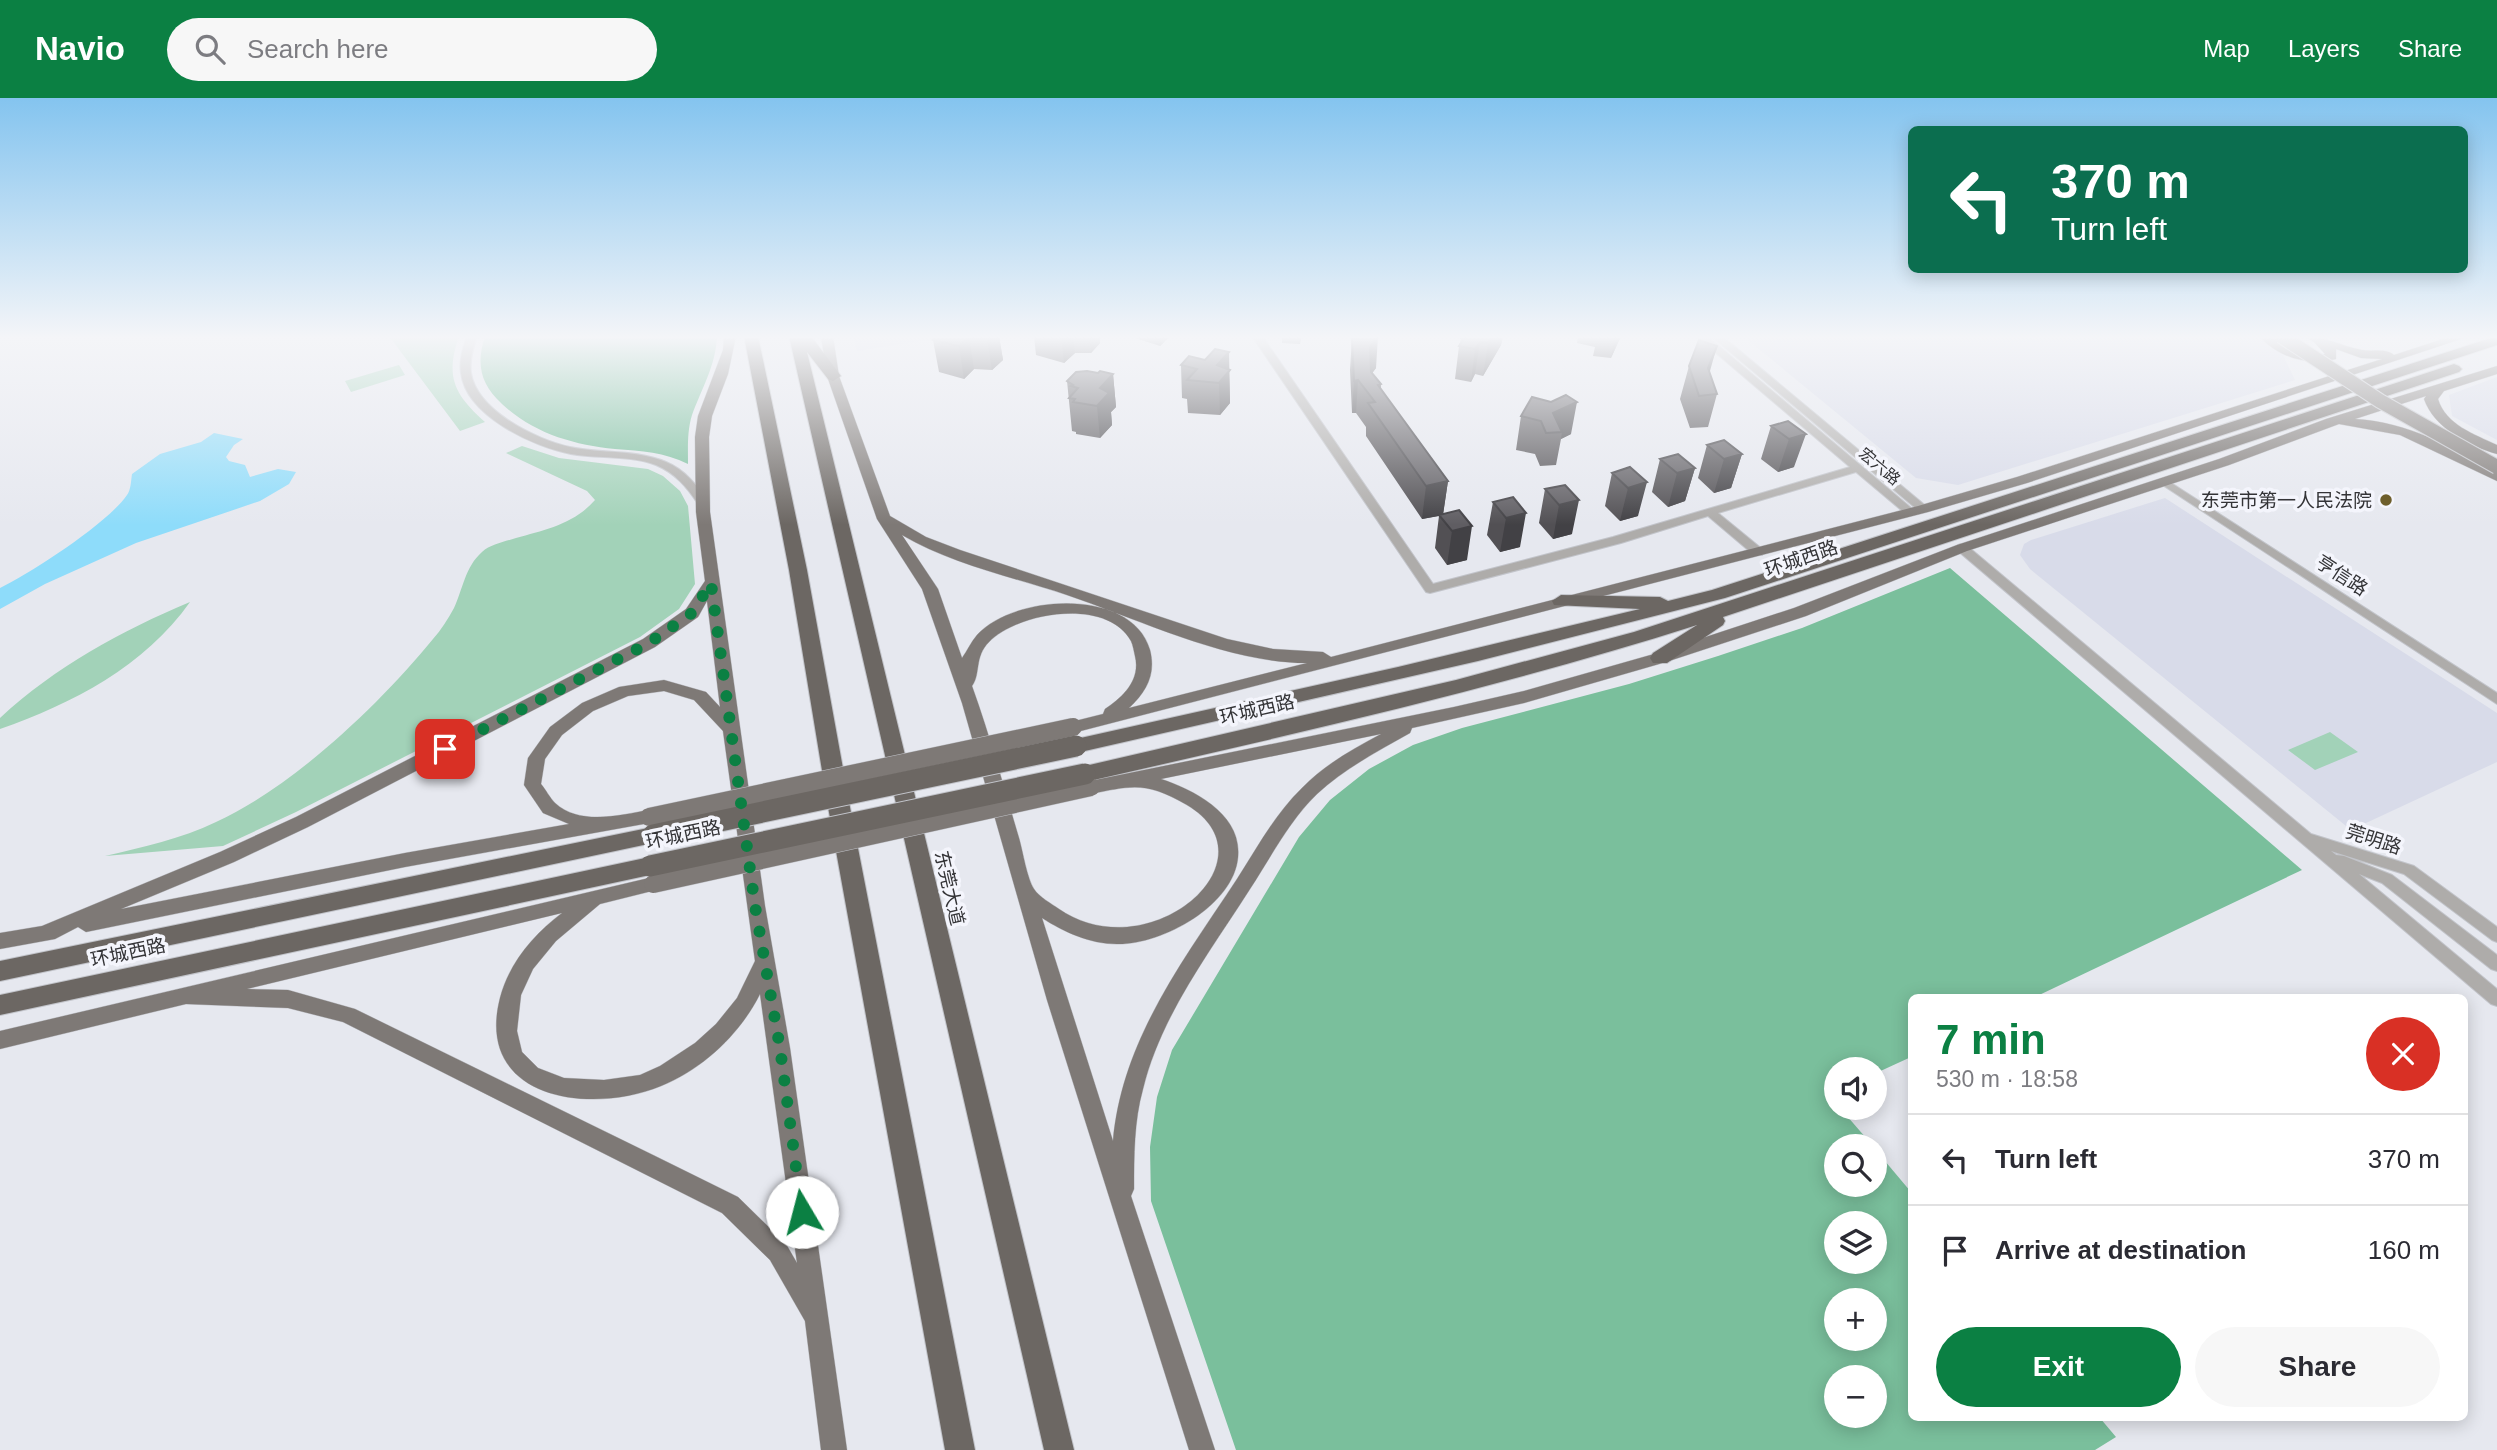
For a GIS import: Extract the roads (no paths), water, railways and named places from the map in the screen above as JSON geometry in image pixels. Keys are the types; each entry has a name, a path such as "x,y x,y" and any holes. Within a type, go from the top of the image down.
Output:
{"highway":[{"path":"764,399 798,570 842,821 960,1450"},
{"name":"东莞大道","path":"811,399 1059,1450"},
{"name":"环城西路","path":"0,971 651,826 1074,736 1394,676 1684,603 2314,399"},
{"name":"环城西路","path":"0,1005 652,875 1088,781 1496,676 1737,607 1821,576 2360,399"},
{"path":"1561,601 1684,603"},
{"path":"1660,658 1737,607"}],"main road":[{"path":"712,399 705,416 702,437 702,502 711,583 780,1048 834,1450"},
{"path":"841,399 884,519 930,589 967,693 1024,892 1202,1450"},
{"path":"1099,721 1917,510 2035,475 2265,399"},
{"path":"2377,399 2497,467"},
{"path":"2391,399 2497,458"},
{"path":"1088,781 1134,779 1421,720 1524,697 1660,658 1800,612 1962,548 2165,482 2331,422 2406,399"},
{"path":"2432,399 2432,408 2442,420 2497,450"},
{"path":"2418,435 2409,427 2410,421 2423,418 2462,432"},
{"path":"2331,422 2385,426 2418,435 2497,477"},
{"path":"884,519 921,540 955,553 1243,648 1314,657 1358,654"},
{"path":"44,933 227,857 302,822 649,643 692,613 711,583"},
{"path":"967,693 968,661 981,640 999,625 1023,614 1054,608 1086,609 1112,617 1135,633 1145,652 1145,674 1129,701 1074,736"},
{"path":"602,825 568,817 547,807 535,791 532,773 540,750 561,724 616,693 649,687 677,688 701,695 720,711 732,733"},
{"path":"1123,1207 1123,1143 1132,1088 1147,1042 1203,948 1279,829 1310,790 1348,762 1421,720"},
{"path":"1024,892 1061,920 1079,929 1104,935 1138,935 1168,928 1199,906 1219,881 1229,855 1220,827 1205,807 1175,789 1134,779"},
{"path":"0,941 405,860 602,825 651,826"},
{"path":"0,1040 599,897 652,875"},
{"path":"599,897 550,934 517,975 508,1002 507,1041 518,1064 543,1080 576,1090 609,1091 653,1080 695,1057 742,1009 765,961"},
{"path":"188,996 288,999 348,1015 730,1205 778,1252 817,1321"}],"street":[{"path":"480,399 506,424 533,439 568,450 657,461 675,469 693,486 702,502"},
{"path":"1300,399 1430,589 1711,513 1857,468"},
{"name":"宏六路","path":"1776,399 1857,468 1917,510"},
{"name":"宏六路","path":"1789,399 1917,510"},
{"name":"亨信路","path":"2165,482 2497,699"},
{"path":"1711,513 1758,552"},
{"path":"1962,548 2497,999"},
{"name":"莞明路","path":"2303,836 2409,870 2497,936"},
{"name":"莞明路","path":"2325,855 2387,879 2497,964"}],"water":[{"path":"214,433 243,439 234,445 226,457 229,461 245,465 250,477 278,469 296,472 289,484 260,501 136,543 45,584 0,609 0,588 49,559 104,519 128,493 132,474 160,454 201,442"}],"place":[{"name":"东莞市第一人民法院","path":"2386,500"}]}
